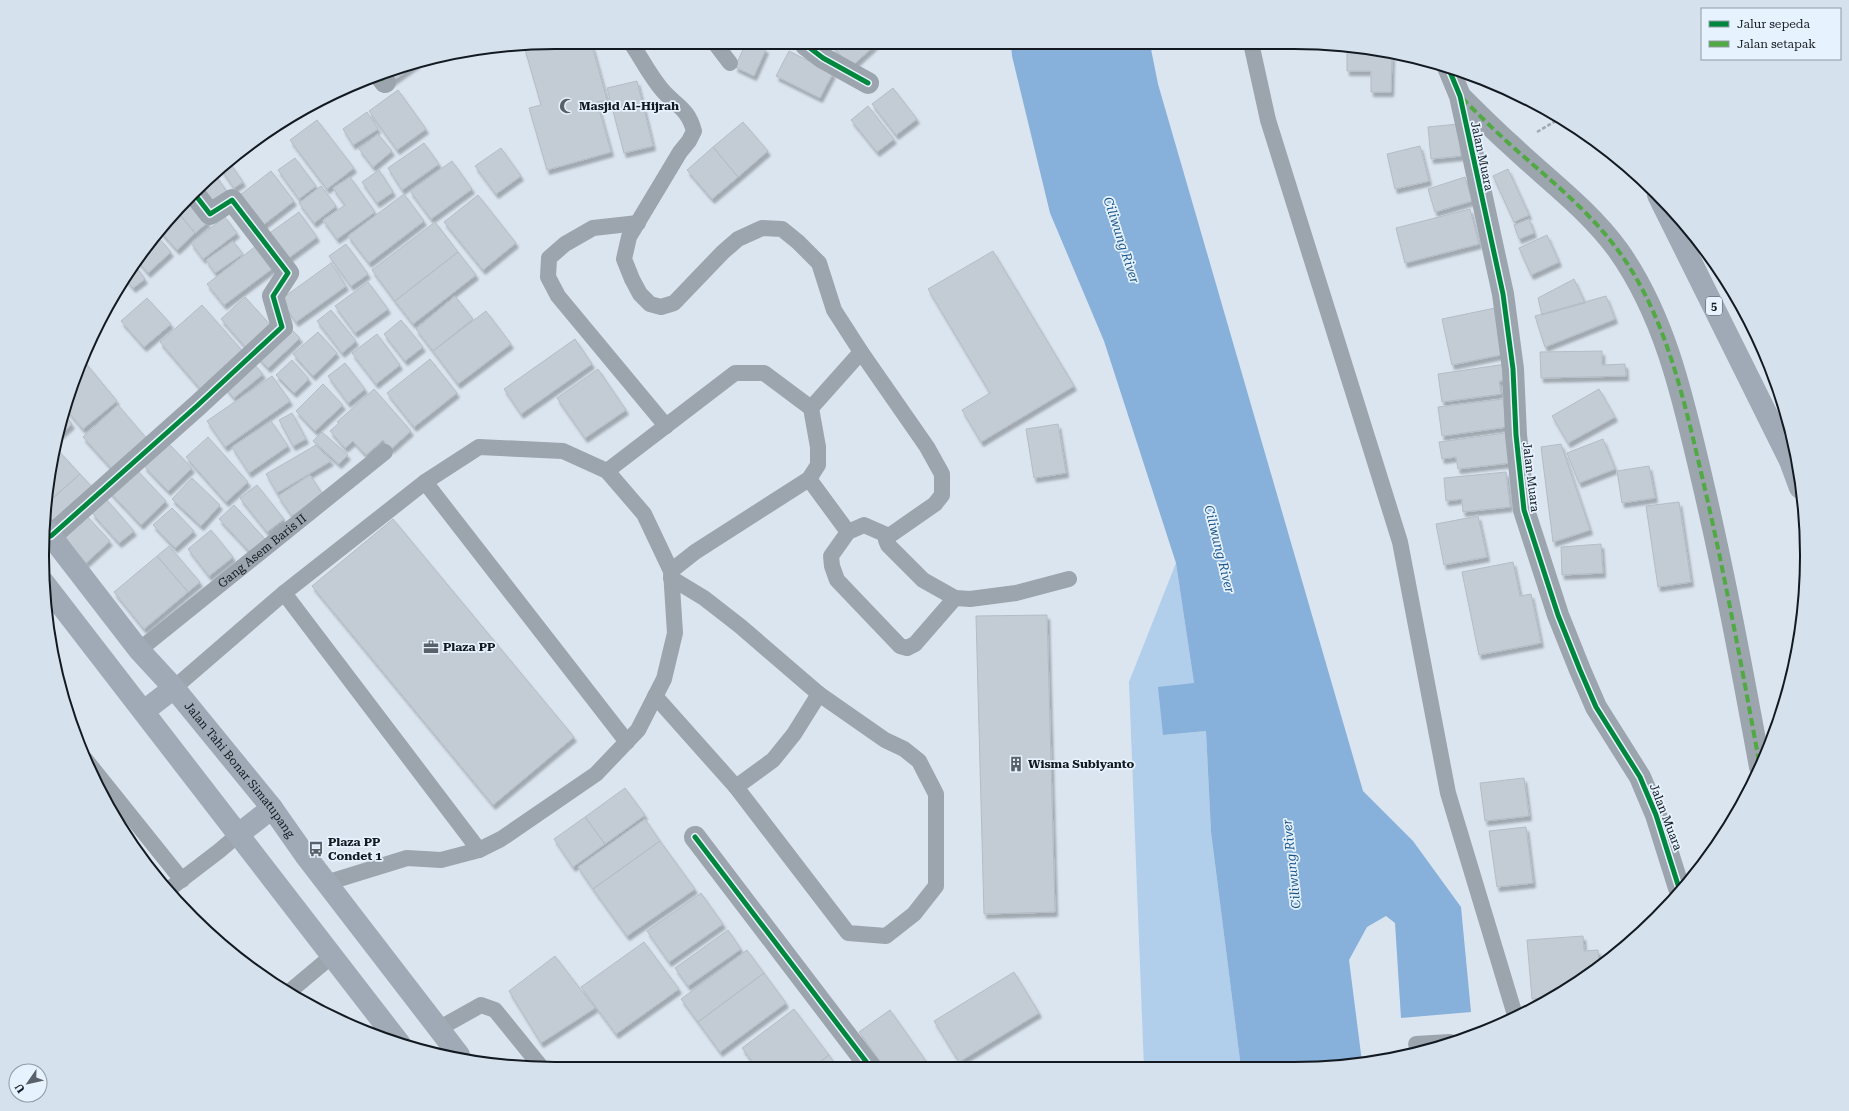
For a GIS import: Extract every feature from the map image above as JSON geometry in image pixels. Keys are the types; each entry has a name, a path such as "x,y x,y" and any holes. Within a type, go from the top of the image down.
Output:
{"highway":[{"name":"5","path":"1668,215 1779,439 1793,471"},
{"name":"Jalan Tahi Bonar Simatupang","path":"50,535 139,650 174,688 272,808 326,883 456,1052"},
{"path":"51,600 144,711 393,1035"},
{"path":"144,711 174,688"},
{"path":"239,834 272,808"}],"street":[{"path":"811,49 823,58 868,83"},
{"name":"Jalan Muara","path":"1451,74 1460,96 1503,294 1513,369 1516,435 1524,510 1558,615 1580,670 1596,707 1640,777 1656,815 1678,884"},
{"path":"1460,96 1598,226 1617,249 1635,276 1651,308 1670,357 1689,424 1718,545 1758,756"},
{"path":"50,530 198,405 282,327 273,296 288,273 232,200 210,214 197,197"},
{"path":"695,837 866,1062"}],"lane":[{"path":"634,49 664,92 681,106 691,120 694,131 629,237 624,259 640,294 650,304 661,308 674,303 723,252 738,239 762,228 782,229 798,242 819,263 834,310 861,352 927,447 942,474 942,495 935,504 889,536 886,540 888,545 911,570 923,580 955,598 970,599 1016,593 1069,579"},
{"path":"719,49 730,62"},
{"path":"1251,49 1268,120 1400,542 1448,792 1514,1012"},
{"path":"638,223 593,228 565,244 549,258 548,277 558,296 666,426"},
{"path":"811,408 861,352"},
{"path":"607,471 735,373 764,373 811,408 818,447 818,465 808,479 695,552 671,574"},
{"path":"174,688 284,593 425,482 479,447 563,451 607,471 644,514 671,574 675,633 664,679 638,730 596,774 502,839 479,850 441,860 406,858 326,883"},
{"name":"Gang Asem Baris II","path":"139,650 385,452"},
{"path":"808,479 848,532"},
{"path":"425,482 626,742"},
{"path":"889,536 864,525 848,532 831,556 832,566 837,580 900,646 907,648 915,644 955,598"},
{"path":"655,696 736,787 848,933 886,936 914,914 936,886 936,794 919,761 904,749 886,740 819,694 740,626 671,574"},
{"path":"284,593 479,850"},
{"path":"736,787 774,760 794,734 819,694"},
{"path":"100,778 182,880"},
{"path":"173,886 239,834"},
{"path":"293,989 333,955"},
{"path":"438,1029 481,1005 495,1010 537,1061"},
{"path":"1416,1044 1431,1043"}],"shaded area":[{"path":"1176,563 1194,683 1163,735 1206,731 1211,832 1240,1062 1144,1062 1129,682"}],"water":[{"name":"Ciliwung River","path":"1011,49 1151,49 1158,84 1363,791 1413,841 1461,907 1471,1012 1401,1018 1395,923 1386,916 1367,927 1349,960 1361,1058 1327,1061 1240,1062 1211,832 1206,731 1163,735 1158,687 1194,683 1176,563 1104,341 1050,213"}],"building":[{"name":"Masjid Al-Hijrah","path":"593,49 607,100 597,102 611,152 547,170 529,108 541,105 525,50"},
{"path":"743,49 766,49 754,76 735,67"},
{"path":"835,49 871,49 851,67"},
{"path":"789,51 833,73 820,98 776,76"},
{"path":"1347,52 1392,59 1391,92 1371,92 1371,71 1347,71"},
{"path":"405,72 388,84 385,79"},
{"path":"637,81 653,146 624,153 607,88"},
{"path":"893,88 917,119 896,135 872,104"},
{"path":"398,90 426,129 397,150 369,111"},
{"path":"868,106 894,139 877,152 851,120"},
{"path":"367,112 378,129 353,145 343,129"},
{"path":"317,120 354,168 327,189 290,140"},
{"path":"743,122 768,151 738,177 713,147"},
{"path":"1458,124 1461,156 1431,159 1428,127"},
{"path":"378,134 392,151 373,167 359,149"},
{"path":"424,143 439,164 402,190 388,168"},
{"path":"1420,146 1429,181 1395,189 1387,154"},
{"path":"713,147 738,177 712,199 687,170"},
{"path":"501,148 521,176 496,194 475,166"},
{"path":"295,158 316,186 299,199 278,170"},
{"path":"452,161 472,189 431,219 410,191"},
{"path":"232,166 243,182 234,188 224,173"},
{"path":"1508,169 1529,215 1514,222 1493,176"},
{"path":"379,170 393,192 377,203 362,182"},
{"path":"271,171 294,201 258,229 235,199"},
{"path":"350,177 375,212 337,239 323,220 345,205 333,188"},
{"path":"1465,177 1472,201 1435,212 1428,189"},
{"path":"218,179 228,193 210,206 201,193"},
{"path":"321,186 336,206 314,223 299,203"},
{"path":"404,194 424,221 369,263 348,236"},
{"path":"478,195 516,243 483,270 444,222"},
{"path":"192,203 208,222 195,233 181,216"},
{"path":"1470,209 1479,244 1405,263 1396,228"},
{"path":"299,212 317,237 282,263 264,237"},
{"path":"181,216 195,233 177,250 164,235"},
{"path":"225,217 237,233 203,259 191,243"},
{"path":"1529,219 1534,233 1519,239 1514,225"},
{"path":"435,222 458,252 395,301 372,270"},
{"path":"1547,235 1559,262 1531,275 1519,248"},
{"path":"160,240 171,252 148,273 141,265"},
{"path":"233,241 243,254 215,273 206,260"},
{"path":"346,244 368,274 351,286 329,256"},
{"path":"256,246 273,268 224,305 207,284"},
{"path":"993,251 1074,386 981,442 962,410 990,393 928,289"},
{"path":"458,252 476,275 413,324 395,301"},
{"path":"331,263 346,286 296,322 280,300"},
{"path":"138,269 145,279 133,288 129,283"},
{"path":"1574,279 1585,303 1542,315 1538,298"},
{"path":"368,282 388,309 355,333 335,306"},
{"path":"455,296 473,319 433,351 416,329"},
{"path":"1606,296 1615,319 1545,347 1535,316"},
{"path":"245,297 274,329 249,351 221,319"},
{"path":"147,298 171,324 144,347 121,321"},
{"path":"202,305 246,355 204,393 160,342"},
{"path":"1495,308 1505,354 1452,365 1442,319"},
{"path":"331,310 356,341 342,353 317,321"},
{"path":"486,311 511,344 458,384 433,351"},
{"path":"401,320 423,347 405,361 384,334"},
{"path":"288,326 300,338 268,368 256,355"},
{"path":"318,332 337,353 313,376 293,354"},
{"path":"377,334 400,365 376,384 352,353"},
{"path":"575,339 592,364 521,414 504,389"},
{"path":"1602,351 1602,365 1625,364 1626,376 1541,378 1540,352"},
{"path":"430,359 457,393 414,427 387,393"},
{"path":"292,360 309,379 294,393 276,375"},
{"path":"253,363 263,374 234,398 224,386"},
{"path":"345,363 365,389 348,403 328,376"},
{"path":"1506,364 1509,380 1499,381 1501,394 1442,402 1438,374"},
{"path":"87,365 117,401 83,429 69,413"},
{"path":"598,369 626,410 585,438 557,398"},
{"path":"272,376 290,401 225,447 207,421"},
{"path":"323,384 343,405 315,431 296,411"},
{"path":"374,389 411,431 391,449 383,440 366,455 353,441 345,448 330,431 339,423 337,422"},
{"path":"1599,389 1615,417 1568,443 1552,416"},
{"path":"1503,399 1507,427 1442,436 1438,407"},
{"path":"118,405 148,440 114,471 83,437"},
{"path":"292,413 306,439 293,446 279,420"},
{"path":"68,419 72,424 65,431"},
{"path":"271,421 288,446 249,473 232,447"},
{"path":"1058,424 1066,473 1034,478 1026,429"},
{"path":"322,432 348,455 339,464 313,441"},
{"path":"1506,433 1510,463 1458,469 1456,457 1442,459 1439,442"},
{"path":"208,437 248,482 226,502 186,457"},
{"path":"1603,439 1615,469 1579,483 1567,453"},
{"path":"168,443 192,468 168,491 144,466"},
{"path":"1561,444 1590,530 1553,542 1541,447"},
{"path":"316,445 331,461 277,493 266,474"},
{"path":"60,452 80,474 52,499"},
{"path":"133,466 166,501 141,525 108,490"},
{"path":"1649,466 1655,498 1622,503 1617,471"},
{"path":"1506,472 1510,507 1463,512 1462,499 1446,501 1444,478"},
{"path":"80,474 95,490 55,526 50,521 52,499"},
{"path":"310,475 323,495 292,516 278,496"},
{"path":"192,478 220,505 201,526 172,499"},
{"path":"257,485 284,519 267,532 240,498"},
{"path":"107,500 134,531 119,543 92,513"},
{"path":"1679,502 1691,582 1658,587 1646,506"},
{"path":"234,505 265,539 251,553 219,519"},
{"path":"172,508 194,531 175,548 153,525"},
{"path":"84,513 110,541 86,563 60,534"},
{"path":"1478,516 1487,557 1444,565 1436,524"},
{"name":"Plaza PP","path":"393,519 574,737 493,805 312,586"},
{"path":"211,530 233,557 209,576 188,549"},
{"path":"1601,544 1603,573 1562,575 1561,547"},
{"path":"169,546 200,582 188,592 157,556"},
{"path":"157,556 188,592 144,629 114,592"},
{"path":"1513,562 1520,596 1531,594 1541,643 1479,655 1462,572"},
{"name":"Wisma Subiyanto","path":"1047,615 1055,912 984,914 976,616"},
{"path":"1524,778 1529,816 1485,821 1480,783"},
{"path":"625,788 645,815 605,844 585,817"},
{"path":"585,817 605,844 573,867 554,839"},
{"path":"645,819 660,841 593,889 578,867"},
{"path":"1526,827 1533,883 1497,887 1489,831"},
{"path":"660,841 695,889 627,936 593,889"},
{"path":"701,893 723,924 669,962 647,931"},
{"path":"728,930 741,949 688,986 675,968"},
{"path":"1583,936 1584,951 1598,950 1599,959 1575,977 1547,994 1539,998 1532,999 1527,940"},
{"path":"644,942 679,989 616,1034 581,987"},
{"path":"747,950 764,973 698,1022 681,999"},
{"path":"555,956 595,1008 541,1043 509,991"},
{"path":"1014,972 1039,1013 959,1062 934,1021"},
{"path":"764,973 786,1003 720,1052 698,1022"},
{"path":"794,1009 829,1055 820,1062 752,1062 742,1048"},
{"path":"890,1010 927,1062 881,1062 859,1032"},
{"path":"829,1055 834,1062 820,1062"}],"marked path":[{"path":"1462,98 1501,136 1594,221 1617,249 1634,274 1648,300 1670,356 1694,443 1725,582 1758,756"}],"cycle path":[{"path":"811,49 823,58 868,83"},
{"path":"1451,74 1460,96 1503,294 1513,369 1516,435 1524,510 1558,615 1580,670 1596,707 1640,777 1656,815 1678,884"},
{"path":"51,536 198,405 282,327 273,296 288,273 232,200 210,214 197,197"},
{"path":"695,837 866,1062"}],"place":[{"name":"Masjid Al-Hijrah","path":"567,106"},
{"name":"Plaza PP","path":"431,647"},
{"name":"Wisma Subiyanto","path":"1016,764"},
{"name":"Plaza PP Condet 1","path":"316,849"}]}
